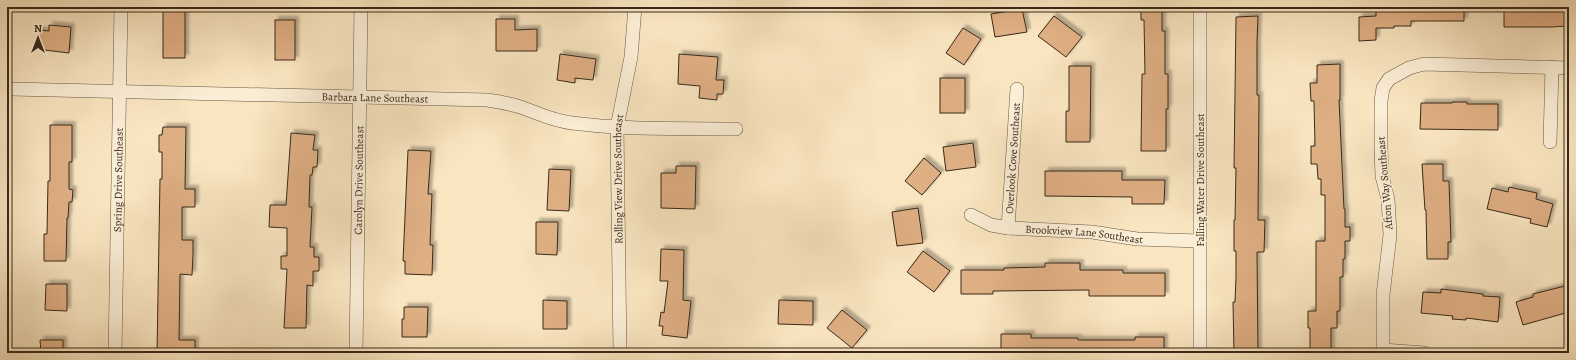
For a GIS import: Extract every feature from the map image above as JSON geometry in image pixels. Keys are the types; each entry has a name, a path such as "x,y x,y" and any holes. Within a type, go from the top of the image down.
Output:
{"street":[{"name":"Spring Drive Southeast","path":"115,353 121,7"},
{"name":"Carolyn Drive Southeast","path":"356,353 361,7"},
{"name":"Rolling View Drive Southeast","path":"620,353 617,126 631,56 635,7"},
{"name":"Falling Water Drive Southeast","path":"1200,7 1200,353"},
{"name":"Afton Way Southeast","path":"1383,352 1383,295 1390,235 1388,199 1382,176 1381,101 1383,88 1389,79 1398,72 1424,64 1569,68"},
{"path":"1550,142 1552,67"},
{"name":"Barbara Lane Southeast","path":"11,89 487,100 504,102 557,121 572,124 736,129"},
{"name":"Overlook Cove Southeast","path":"1008,228 1017,89"},
{"name":"Brookview Lane Southeast","path":"971,215 990,225 1008,228 1092,232 1137,239 1200,241"},
{"path":"1383,352 1424,353"}],"building":[{"path":"163,7 185,7 185,58 163,58"},
{"path":"1141,7 1162,7 1162,31 1165,31 1165,74 1168,74 1166,151 1141,151 1142,74 1145,74 1144,20 1141,20"},
{"path":"1376,7 1464,7 1464,21 1411,21 1411,26 1376,28 1376,40 1359,41 1359,17 1376,16"},
{"path":"1504,7 1569,7 1569,24 1566,24 1566,26 1552,27 1504,27"},
{"path":"1022,9 1027,32 995,37 991,14"},
{"path":"1054,16 1082,37 1066,57 1038,36"},
{"path":"1258,16 1258,220 1265,220 1264,252 1257,252 1258,353 1234,353 1233,302 1235,302 1236,277 1234,220 1236,168 1234,168 1236,17"},
{"path":"496,19 515,19 515,30 537,29 537,51 496,51"},
{"path":"275,20 295,20 295,60 275,60"},
{"path":"49,25 71,27 69,53 36,49 38,30 49,31"},
{"path":"963,28 981,39 964,65 946,53"},
{"path":"560,54 596,59 593,80 575,78 575,83 557,80"},
{"path":"679,54 718,57 716,80 724,80 723,94 717,94 717,100 699,98 700,86 678,84"},
{"path":"1340,64 1339,100 1345,227 1350,227 1350,241 1345,241 1343,277 1340,277 1340,311 1337,311 1337,328 1331,328 1331,353 1310,353 1308,311 1316,311 1316,241 1325,241 1325,195 1321,195 1321,179 1318,179 1317,164 1311,164 1311,146 1315,146 1314,101 1311,101 1310,83 1317,83 1317,65"},
{"path":"1069,66 1091,66 1090,142 1066,142 1066,111 1069,111"},
{"path":"940,78 965,78 965,113 940,113"},
{"path":"1467,102 1467,104 1498,104 1498,130 1420,129 1421,103"},
{"path":"50,125 72,125 72,162 69,162 69,189 73,190 72,202 69,202 67,218 66,261 44,261 44,234 47,234 48,181 50,181"},
{"path":"163,127 186,127 185,189 195,189 195,207 182,207 182,240 193,240 193,254 192,275 180,274 179,340 195,340 195,353 157,353 160,179 162,179 162,152 159,152 159,135 162,135"},
{"path":"291,133 315,135 313,150 318,150 317,167 313,167 312,175 310,175 309,207 312,207 310,247 314,247 314,257 319,257 319,271 313,271 313,286 307,285 306,328 284,328 287,269 281,269 281,256 287,256 287,228 269,227 270,205 286,205"},
{"path":"973,143 976,167 946,171 943,147"},
{"path":"408,150 431,151 428,194 432,194 430,245 433,245 432,275 405,274 405,261 403,261"},
{"path":"924,158 941,173 922,195 905,181"},
{"path":"1422,164 1443,164 1443,181 1449,181 1451,242 1448,242 1448,259 1427,259 1426,210"},
{"path":"676,166 696,166 695,209 661,208 661,173 676,173"},
{"path":"549,169 571,170 569,211 547,210"},
{"path":"1045,171 1122,171 1122,180 1165,180 1164,204 1132,204 1132,197 1045,196"},
{"path":"1509,187 1537,193 1536,199 1553,204 1547,227 1530,223 1531,219 1487,209 1492,188 1508,192"},
{"path":"918,208 923,243 897,246 892,212"},
{"path":"536,222 558,222 557,255 536,254"},
{"path":"661,249 684,250 683,300 691,301 687,338 662,335 663,326 659,326 661,312 664,313 668,281 660,281"},
{"path":"923,251 950,271 934,292 907,272"},
{"path":"1045,263 1080,263 1080,270 1123,270 1123,273 1165,273 1165,296 1089,296 1089,290 993,291 993,294 961,294 961,270 1004,270 1004,268 1045,267"},
{"path":"46,284 67,284 67,311 45,310"},
{"path":"1569,285 1569,312 1523,325 1516,302 1533,297 1533,294"},
{"path":"1441,289 1483,294 1483,296 1500,297 1498,322 1466,318 1466,320 1452,319 1453,316 1421,313 1423,292 1441,293"},
{"path":"543,300 567,301 567,329 543,329"},
{"path":"779,300 813,301 813,325 778,324"},
{"path":"404,307 428,307 427,337 402,337"},
{"path":"842,310 867,330 852,348 827,328"},
{"path":"1001,334 1031,334 1031,338 1078,338 1078,340 1135,340 1135,337 1164,337 1164,353 1001,353"},
{"path":"40,340 63,340 63,353 41,353"}]}
